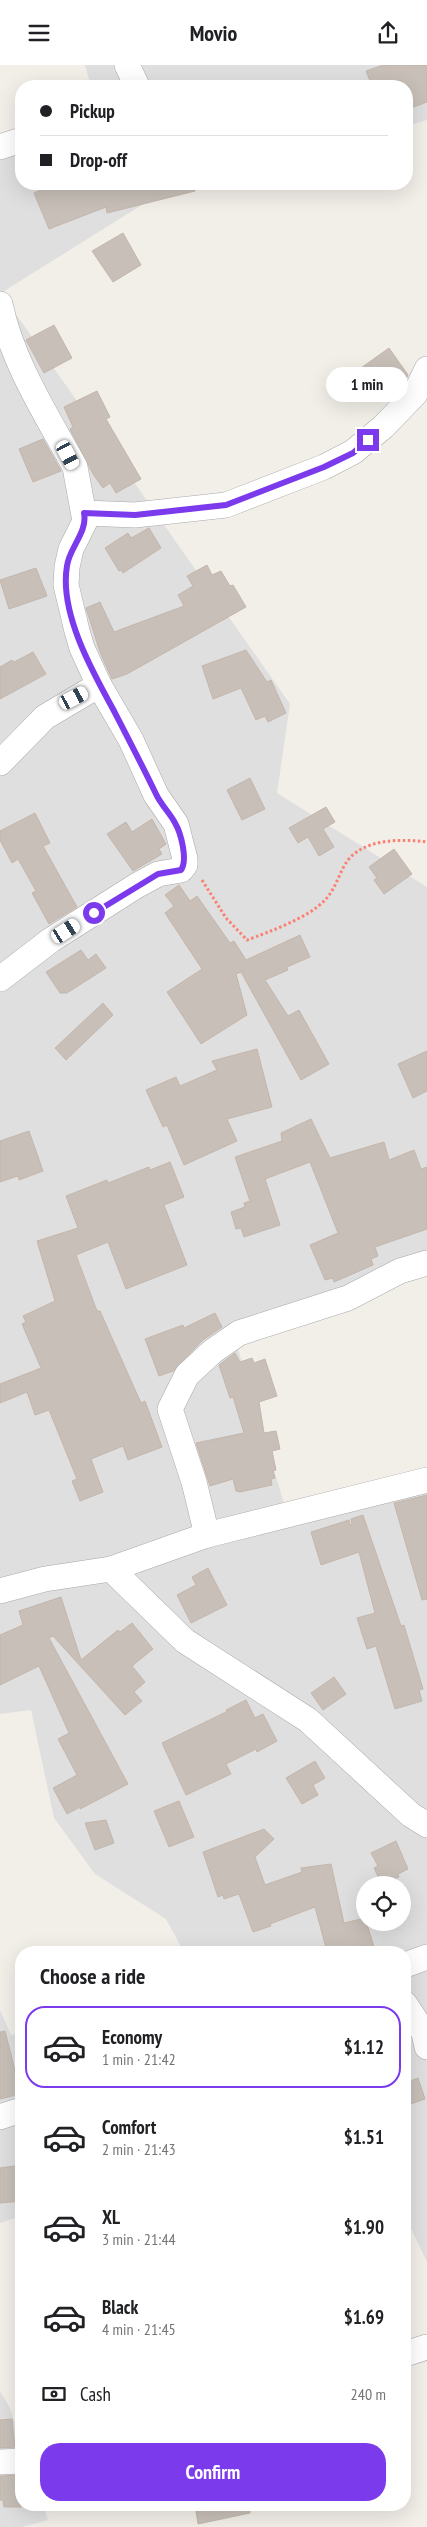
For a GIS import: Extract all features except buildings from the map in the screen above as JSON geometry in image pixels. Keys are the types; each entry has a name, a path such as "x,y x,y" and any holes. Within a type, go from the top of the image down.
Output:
{"street":[{"path":"127,65 134,80"},
{"path":"0,147 15,142"},
{"path":"0,304 5,327 18,358 75,467 80,485 84,526 71,549 66,567 66,585 82,648 99,685 138,754 156,795 176,824 185,854 185,865 181,870 166,871 136,886 51,940 0,979"},
{"path":"84,513 135,515 226,505 324,467 353,453 383,427 415,394 427,369"},
{"path":"0,763 45,717 99,685"},
{"path":"207,1535 194,1482 170,1409 187,1375 213,1351 239,1333 348,1298 400,1271 427,1263"},
{"path":"0,1591 45,1579 111,1569 207,1535 427,1480"},
{"path":"111,1569 185,1641 308,1720 410,1815 427,1825"},
{"path":"411,1963 427,1957"},
{"path":"411,2013 424,2033 427,2047"},
{"path":"0,2117 15,2112"},
{"path":"411,2352 427,2347"},
{"path":"0,2462 15,2461"}],"path":[{"path":"185,865 203,881 226,918 247,941 289,924 325,900 348,860 363,848 401,839 427,842"}],"shaded area":[{"path":"85,65 427,65 427,120 413,124 413,80 89,80"},
{"path":"15,142 15,190 181,190 153,198 1,293 290,704 277,793 427,887 427,1269 233,1332 288,1517 427,1488 427,2262 411,2229 411,1946 181,1946 166,1919 95,1874 54,1818 31,1710 0,1714 0,146"},
{"path":"0,2010 11,2035 15,2034 15,2218 0,2223"},
{"path":"0,2391 10,2408 15,2423 15,2511 45,2511 48,2520 22,2527 0,2527"}],"route":[{"path":"94,913 158,874 166,871 181,870 185,865 185,854 176,824 156,795 152,783 99,685 82,648 69,603 66,567 71,549 86,521 84,513 135,515 226,505 324,467 353,453 368,440"}]}
